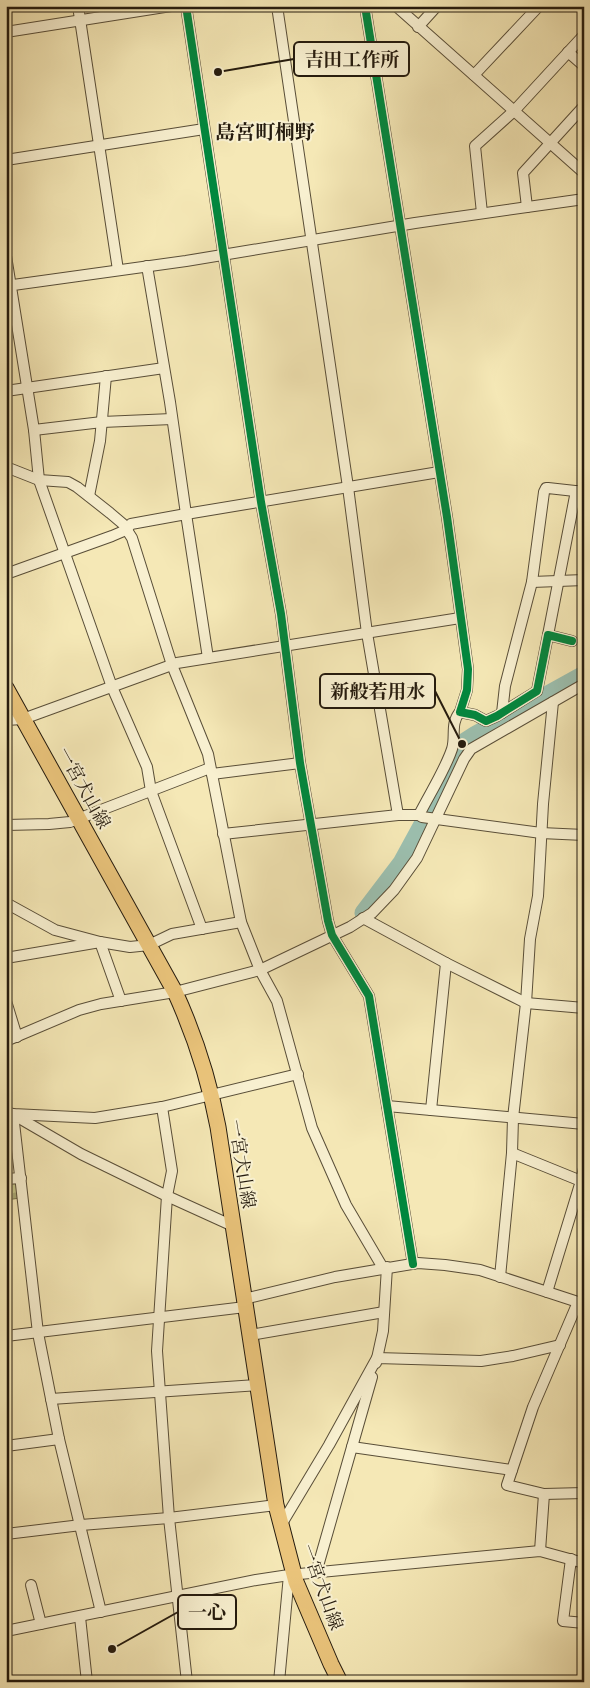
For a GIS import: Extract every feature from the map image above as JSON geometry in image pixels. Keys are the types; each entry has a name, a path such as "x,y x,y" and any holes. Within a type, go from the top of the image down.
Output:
{"main road":[{"name":"一宮犬山線","path":"6,688 175,992 193,1033 212,1094 276,1505 291,1575 330,1664 340,1682"}],"street":[{"path":"78,6 118,270"},
{"path":"6,32 171,6"},
{"path":"186,6 260,502 286,646 300,763 328,921 332,935 369,996 413,1264"},
{"path":"277,6 348,487 367,633 398,815"},
{"path":"365,6 439,472 468,669 466,690 460,712 454,723 453,748 420,816"},
{"path":"396,6 584,173"},
{"path":"418,27 437,6"},
{"path":"474,76 539,6"},
{"path":"482,213 475,146 514,110 584,35"},
{"path":"568,52 584,66"},
{"path":"527,207 524,173 584,106"},
{"path":"6,160 204,130"},
{"path":"8,285 223,255 400,225 584,198"},
{"path":"6,256 8,285 34,430 39,480 112,687 147,768 151,792 202,929"},
{"path":"147,266 208,658"},
{"path":"6,391 164,368"},
{"path":"89,496 100,441 106,376"},
{"path":"34,430 102,422 172,419"},
{"path":"6,467 39,480 68,482 110,513 122,524 132,538 172,665 204,744 241,922 260,970 277,1000 312,1128 351,1214 384,1268 383,1331 377,1358 316,1573"},
{"path":"6,574 126,530 131,524 439,472"},
{"path":"460,712 486,720 502,713 537,692 580,492 548,488 544,492 532,582 505,686 502,713"},
{"path":"532,582 584,580"},
{"path":"6,720 23,719 178,662 460,618"},
{"path":"548,635 572,641"},
{"path":"6,1041 79,1010 175,992 260,970 350,927 372,913 400,882 417,858 464,759 471,749 584,684"},
{"path":"500,1276 512,1153 513,1118 526,1003 530,939 538,896 541,832 553,702"},
{"path":"6,825 70,822 211,771 300,763"},
{"path":"223,834 398,815 420,816 541,832 584,834"},
{"path":"6,903 55,930 100,942 130,946 149,945 172,934 241,922"},
{"path":"364,918 446,963 526,1003 584,1008"},
{"path":"6,958 100,942"},
{"path":"100,942 121,1001"},
{"path":"432,1110 446,963"},
{"path":"6,1001 17,1036"},
{"path":"10,1113 95,1118 162,1107 298,1074"},
{"path":"387,1106 584,1124"},
{"path":"162,1107 172,1171 167,1196 157,1351 168,1518 187,1682"},
{"path":"10,1113 21,1178 38,1333 59,1439 101,1612"},
{"path":"10,1113 81,1154 232,1226"},
{"path":"512,1153 581,1181"},
{"path":"547,1292 584,1168"},
{"path":"6,1179 21,1178"},
{"path":"6,1336 160,1318 245,1303 384,1268 413,1264 445,1265 480,1270 581,1303 560,1344 533,1407 507,1485 544,1494 584,1493"},
{"path":"250,1335 384,1312"},
{"path":"377,1358 481,1361 513,1356 560,1344"},
{"path":"281,1525 329,1445 377,1358"},
{"path":"51,1399 258,1385"},
{"path":"6,1446 59,1439"},
{"path":"352,1447 512,1470"},
{"path":"540,1551 544,1494"},
{"path":"6,1534 276,1505"},
{"path":"6,1631 256,1580 291,1575 540,1551 584,1563"},
{"path":"571,1559 563,1621 584,1623"},
{"path":"279,1682 291,1575"},
{"path":"32,1585 41,1624"},
{"path":"80,1617 87,1682"}],"green space":[{"path":"6,1182 18,1182 20,1198 6,1200"}],"waterway":[{"path":"364,913 402,863 432,808 462,744 584,675"}],"cycle path":[{"path":"186,6 261,502 281,614 300,763 328,921 332,935 369,996 413,1264"},
{"path":"365,6 447,517 468,669 467,690 460,712 475,715 486,721 537,691 548,635 572,641"}],"place":[{"name":"吉田工作所","path":"218,72"},
{"name":"新般若用水","path":"462,744"},
{"name":"一心","path":"112,1649"}],"district":[{"name":"島宮町桐野","path":"265,132"}]}
